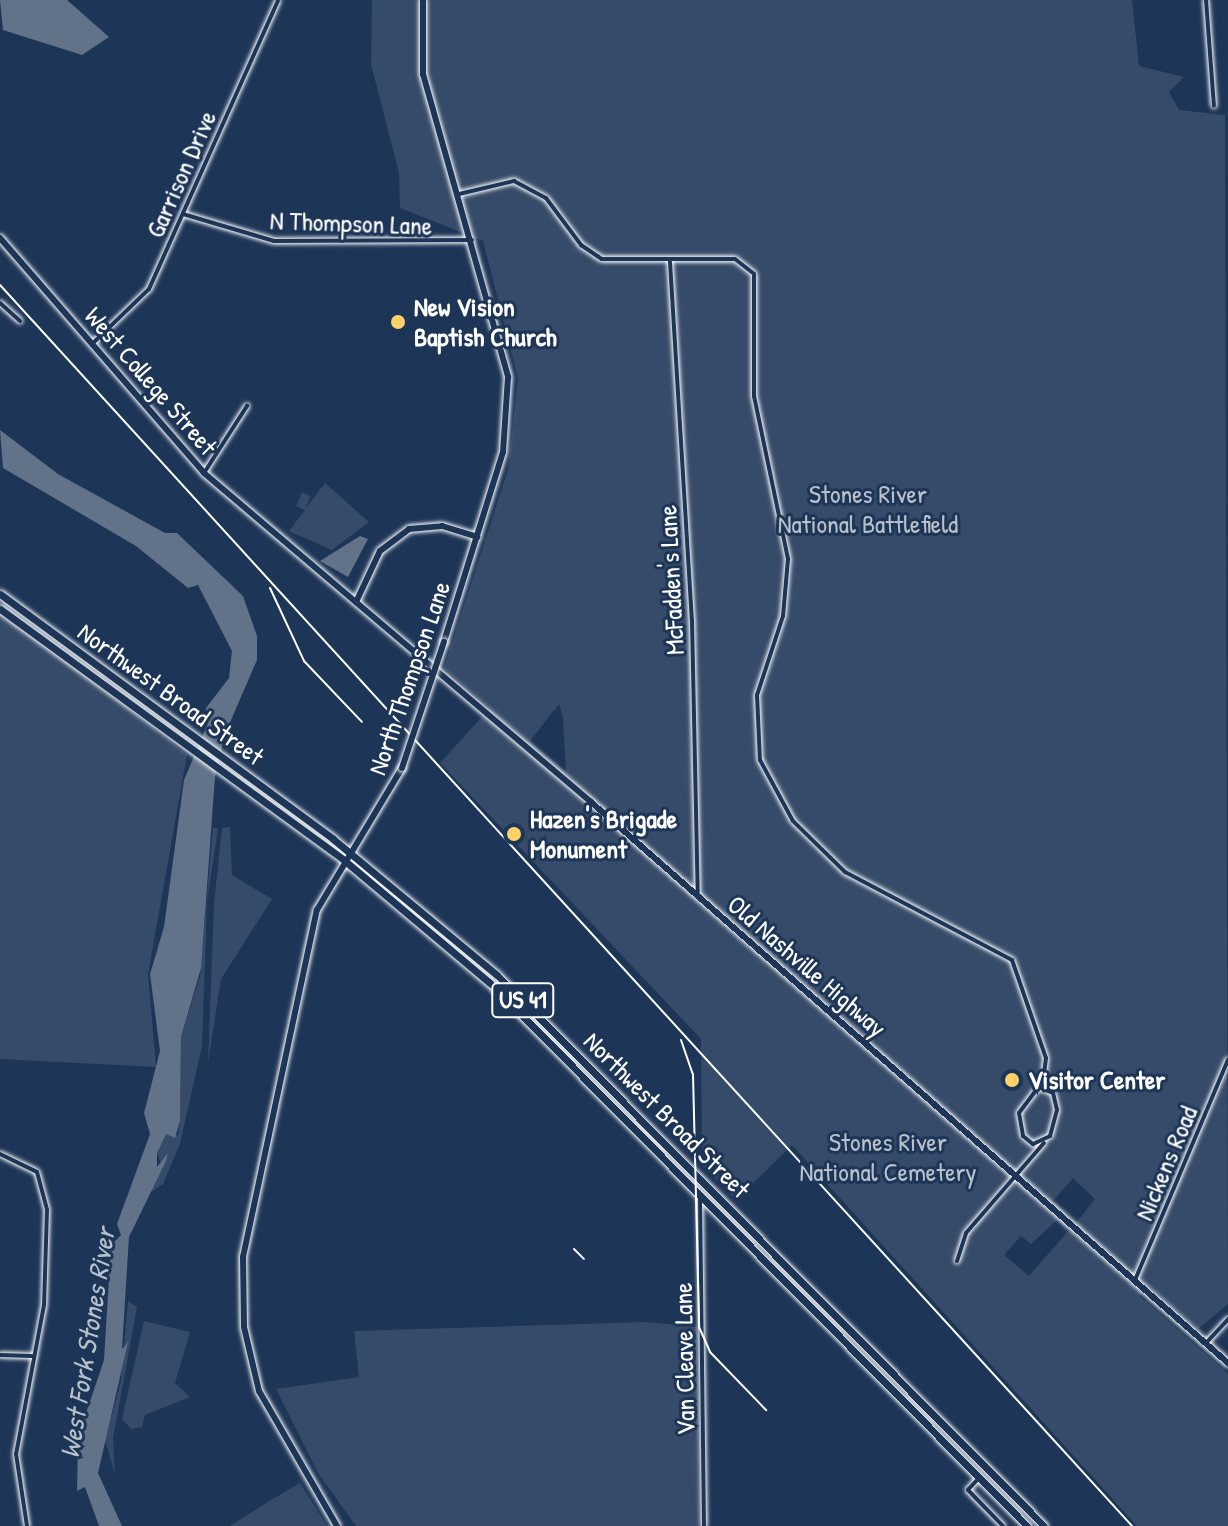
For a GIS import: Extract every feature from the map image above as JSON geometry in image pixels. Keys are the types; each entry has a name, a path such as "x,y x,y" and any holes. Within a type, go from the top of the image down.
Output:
{"main road":[{"name":"North Thompson Lane","path":"337,1526 259,1391 242,1297 247,1231 317,910 402,768 503,452 508,377 473,240 423,74 423,0"},
{"name":"West College Street","path":"0,238 204,473 356,602"},
{"path":"356,602 380,551 409,529 442,526 477,537"},
{"path":"340,589 352,590 367,578"},
{"name":"Northwest Broad Street","path":"0,594 186,728 350,852 497,975 707,1183 1044,1526"},
{"name":"Old Nashville Highway","path":"356,602 698,896 1228,1363"},
{"name":"Northwest Broad Street","path":"0,609 345,861 490,983 587,1077 1027,1526"},
{"path":"42,639 49,630"},
{"path":"455,953 462,944"},
{"path":"490,983 497,975"},
{"path":"542,1033 550,1025"},
{"path":"587,1077 594,1070"},
{"path":"649,1140 656,1133"},
{"path":"699,1192 707,1183"},
{"path":"773,1266 781,1258"},
{"path":"850,1345 857,1337"},
{"path":"933,1430 941,1422"},
{"path":"979,1478 988,1469"}],"street":[{"name":"Garrison Drive","path":"92,344 149,289 278,0"},
{"path":"1206,0 1214,106"},
{"path":"459,194 514,181 546,198 581,245 602,259 670,262 735,259 757,282 754,396 788,559 783,616 756,710 758,752 770,785 793,821 845,872 1012,960 1045,1053 1039,1087 1019,1113 1033,1156"},
{"name":"N Thompson Lane","path":"183,214 274,241 473,240"},
{"name":"McFadden's Lane","path":"670,262 694,647 698,896"},
{"path":"0,303 20,321"},
{"path":"204,473 247,406"},
{"name":"Nickens Road","path":"1135,1280 1228,1060"},
{"path":"957,1261 966,1233 1046,1141 1057,1105 1039,1087"},
{"path":"1026,1141 1046,1141"},
{"path":"0,1154 22,1159 43,1182 47,1280 16,1456 27,1526"},
{"name":"Van Cleave Lane","path":"699,1192 704,1526"},
{"path":"1206,1343 1228,1319"},
{"path":"0,1355 32,1356"},
{"path":"979,1478 968,1490 1003,1526"}],"green space":[{"name":"Stones River National Battlefield","path":"372,0 1132,0 1139,66 1184,77 1169,92 1179,110 1225,115 1228,1304 1198,1329 1148,1285 1139,1296 1228,1374 1228,1526 1137,1526 792,1145 736,1200 702,1165 701,1039 440,763 490,708 444,668 508,470 518,378 483,241 400,208 399,173 371,64","holes":["559,704 563,718 566,772 530,741","1073,1178 1095,1199 1075,1224 1053,1201","1057,1220 1069,1230 1029,1276 1004,1255 1021,1236 1031,1244"]},
{"path":"325,483 369,522 332,550 289,531 305,510 296,506 302,492 310,496 306,508"},
{"path":"0,609 187,755 148,974 156,1067 0,1059"},
{"path":"213,827 218,829 207,902 202,1046 180,1144 163,1184 148,1194 163,1168 157,1153 165,1134 178,1135 181,1037 200,976"},
{"path":"230,827 232,875 272,899 221,979 208,1063 214,904 222,828"},
{"path":"128,1301 137,1307 113,1438 115,1474 105,1440 121,1381"},
{"path":"144,1321 190,1332 175,1383 190,1397 145,1415 142,1427 131,1429 122,1419"},
{"path":"647,1322 697,1327 699,1526 356,1526 318,1473 276,1389 359,1377 354,1331"},
{"path":"300,1483 327,1526 230,1526 266,1503"}],"shaded area":[{"path":"0,0 67,0 109,37 82,55 3,30"},
{"path":"0,430 58,474 165,533 177,533 243,596 257,636 257,660 225,734 215,777 201,968 181,1037 180,1121 175,1138 166,1134 157,1153 157,1167 168,1153 166,1161 129,1237 122,1349 128,1342 98,1473 122,1526 99,1526 85,1487 77,1491 78,1437 104,1360 111,1245 121,1235 117,1224 150,1134 144,1113 160,1051 150,974 164,927 184,780 208,723 206,708 229,678 232,651 198,585 188,588 136,546 3,468"},
{"path":"360,536 368,539 348,577 320,561"}],"railway":[{"path":"0,285 1132,1526"},
{"path":"270,588 304,661 362,722"},
{"path":"681,1040 693,1074 699,1327 710,1352 766,1410"},
{"path":"574,1249 584,1259"}],"place":[{"name":"New Vision Baptish Church","path":"398,322"},
{"name":"Hazen's Brigade Monument","path":"514,834"},
{"name":"Visitor Center","path":"1012,1080"}],"park label":[{"name":"Stones River National Cemetery","path":"888,1157"}],"water label":[{"name":"West Fork Stones River","path":"87,1343"}]}
